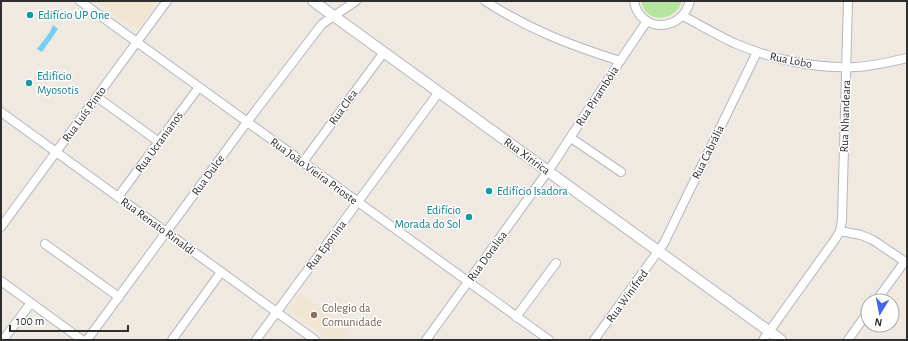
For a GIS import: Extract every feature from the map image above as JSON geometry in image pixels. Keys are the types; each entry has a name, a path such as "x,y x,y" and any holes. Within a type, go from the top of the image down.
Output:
{"street":[{"name":"Rua João Vieira Prioste","path":"80,1 549,340"},
{"name":"Rua Luís Pinto","path":"1,227 167,1"},
{"name":"Rua Xiririca","path":"313,1 659,251 766,336 781,340"},
{"name":"Rua Dulce","path":"87,340 247,122 322,24 356,1"},
{"path":"486,1 514,19 550,36 576,47 620,61"},
{"path":"634,1 638,11 647,21 654,24 667,25 683,16 690,1"},
{"name":"Rua Nhandeara","path":"840,231 847,66 848,1"},
{"name":"Rua Lobo","path":"683,16 735,43 757,52 807,64 847,66 871,65 907,58"},
{"name":"Rua Pirambóia","path":"548,172 647,21"},
{"name":"Rua Clea","path":"303,162 384,52"},
{"name":"Rua Cabrália","path":"659,251 757,52"},
{"name":"Rua Ucranianos","path":"118,197 199,87"},
{"name":"Rua Eponina","path":"256,340 439,92"},
{"path":"97,97 159,142"},
{"name":"Rua Renato Rinaldi","path":"1,112 315,340"},
{"path":"571,138 622,172"},
{"name":"Rua Doralisa","path":"426,340 548,172"},
{"path":"766,336 830,248 840,231 861,235 873,240 906,262 882,293"},
{"path":"45,244 119,297"},
{"name":"Rua Winifred","path":"594,340 659,251"},
{"path":"516,316 556,263"},
{"path":"172,340 221,272"},
{"path":"1,281 82,340"},
{"path":"3,340 31,303"},
{"path":"848,340 860,323"}],"shaded area":[{"path":"95,1 158,1 140,27 132,27"},
{"name":"Colegio da Comunidade","path":"300,293 349,328 341,340 331,340 291,311 290,307"}],"green space":[{"path":"641,1 682,1 673,14 660,18 648,14"}],"water":[{"path":"53,25 58,29 42,52 37,49 50,32"}],"place":[{"name":"Edifício UP One","path":"30,15"},
{"name":"Edifício Myosotis","path":"29,83"},
{"name":"Edifício Isadora","path":"489,191"},
{"name":"Edifício Morada do Sol","path":"469,217"},
{"name":"Colegio da Comunidade","path":"314,315"}]}
